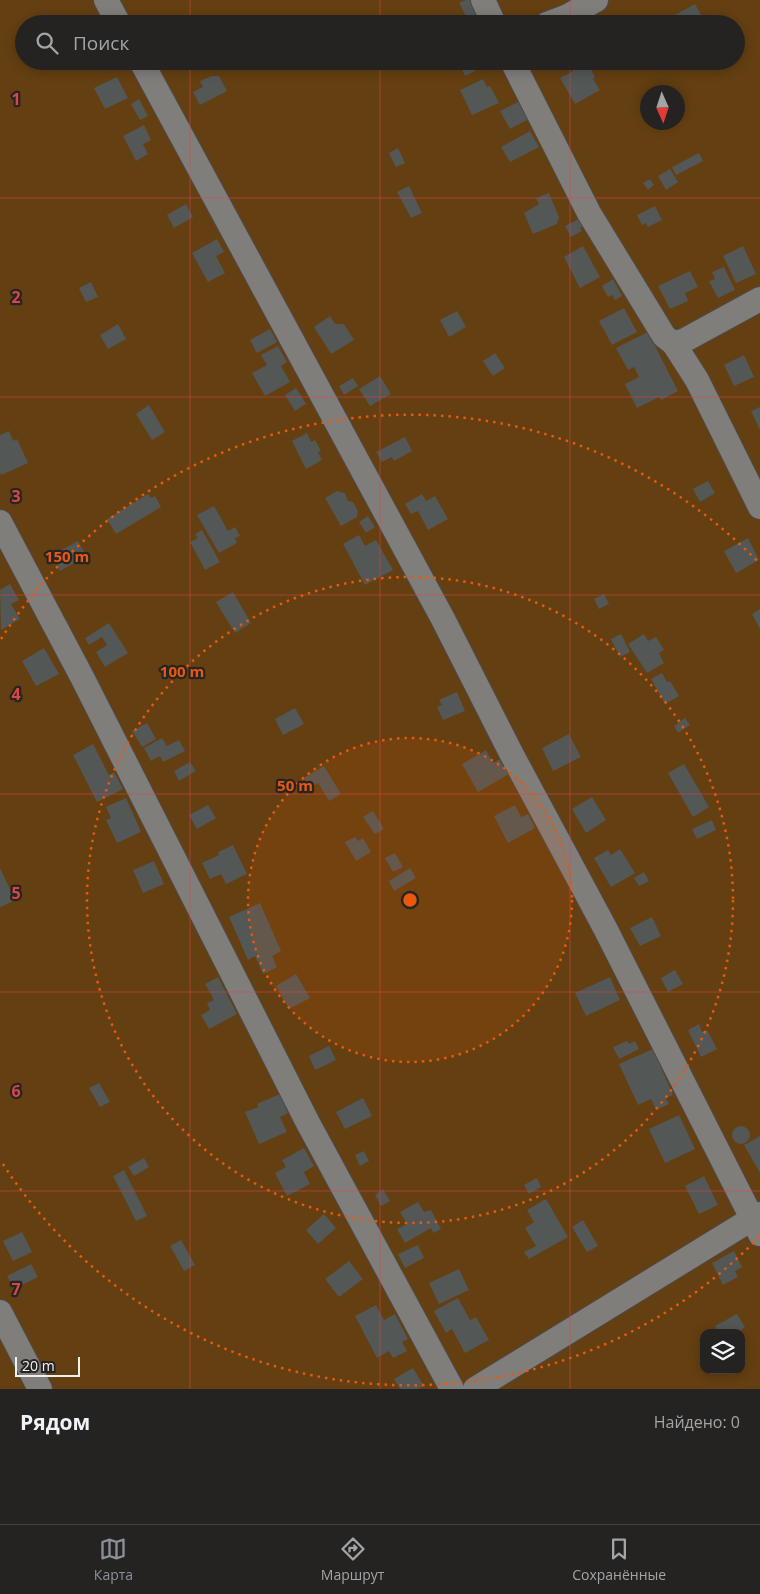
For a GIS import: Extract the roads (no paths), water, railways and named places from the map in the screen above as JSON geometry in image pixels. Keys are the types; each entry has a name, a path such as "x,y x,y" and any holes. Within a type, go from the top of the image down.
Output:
{"street":[{"path":"106,0 114,15"},
{"path":"483,0 490,15"},
{"path":"570,15 596,0"},
{"path":"145,70 443,619 511,753 605,928 757,1222 475,1389"},
{"path":"517,70 589,213 664,336 674,344 696,380 760,507"},
{"path":"674,344 685,340 760,299"},
{"path":"0,522 82,677 308,1123 452,1389"},
{"path":"0,1312 40,1389"}]}
